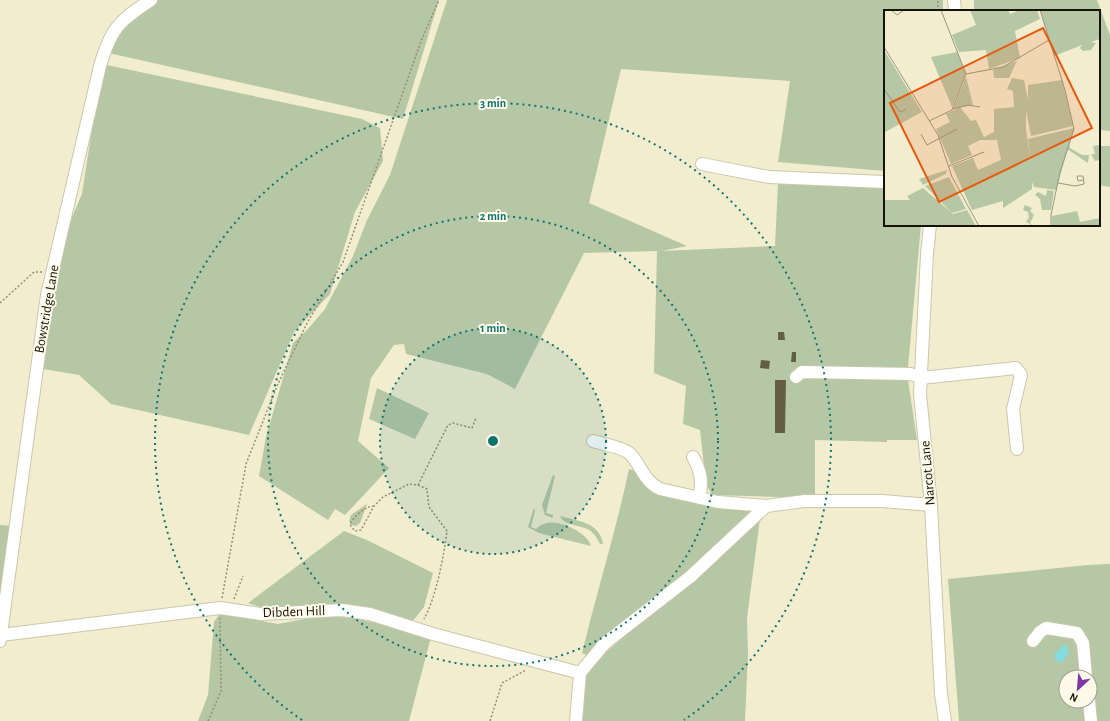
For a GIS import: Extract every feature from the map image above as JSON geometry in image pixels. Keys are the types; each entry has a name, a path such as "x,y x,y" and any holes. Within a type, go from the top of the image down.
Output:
{"street":[{"name":"Bowstridge Lane","path":"0,638 47,295 98,74 107,43 124,18 152,0"},
{"path":"954,0 955,10"},
{"path":"702,164 769,177 884,182"},
{"name":"Narcot Lane","path":"930,226 926,254 920,394 931,505 941,694 945,721"},
{"path":"796,377 802,372 910,374 921,378 1012,367 1018,369 1021,376 1013,409 1017,449"},
{"path":"593,441 629,453 651,484 660,489 718,502 766,506 805,501 882,501 931,505"},
{"path":"693,457 700,470 702,486 699,498"},
{"path":"576,721 580,673 605,643 690,576 766,506"},
{"name":"Dibden Hill","path":"0,638 225,608 260,614 342,610 370,614 418,630 580,673"},
{"path":"1033,641 1040,632 1046,628 1077,633 1083,643 1085,669"},
{"path":"1090,709 1091,721"}],"path":[{"path":"208,721 221,691 225,608 246,464 277,386 306,325 343,262 369,192 420,41 439,0"},
{"path":"0,303 34,272 53,272"},
{"path":"418,484 448,424 453,423 472,428 476,418"},
{"path":"374,506 369,506 352,520 350,525 355,531 361,530 374,506 383,497 409,484 418,484 427,490 429,507 447,531 444,550 427,615 418,630"},
{"path":"225,608 243,576"},
{"path":"490,721 502,683 515,675 543,663"}],"green space":[{"path":"155,0 439,0 403,119 104,52 107,43"},
{"path":"447,0 943,0 943,10 884,10 884,171 778,162 790,81 621,69 589,203 687,246 662,251 775,246 778,184 884,187 884,226 921,226 908,367 897,369 908,380 917,440 887,440 887,442 815,440 815,498 712,495 706,484 700,430 683,424 686,386 654,373 657,251 584,253 515,389 487,374 406,354 404,344 394,345 371,378 358,441 389,468 345,515 335,509 328,520 259,476 266,437 293,343 307,330 325,309 353,256 367,220 390,175"},
{"path":"974,0 1097,0 1110,35 1110,131 1100,130 1100,10 974,10"},
{"path":"102,64 362,119 380,128 383,161 355,212 330,294 294,332 249,435 111,404 79,375 37,368 59,247 82,194"},
{"path":"1100,146 1110,146 1110,187 1100,185"},
{"path":"377,388 429,413 415,439 369,419"},
{"path":"629,469 637,471 644,481 758,511 591,657 582,653"},
{"path":"553,475 555,476 546,513 553,515 553,518 545,515 542,505"},
{"path":"367,504 360,523 356,526 351,525 349,521 351,515"},
{"path":"534,508 535,511 531,527 536,529 544,524 552,523 573,528 585,536 591,546 539,533 528,527"},
{"path":"560,516 580,521 593,527 601,537 603,544 600,544 591,531 569,524"},
{"path":"760,519 747,618 748,653 745,721 580,721 583,672"},
{"path":"0,525 15,526 0,635"},
{"path":"344,531 367,540 433,573 424,607 412,622 364,610 268,610 248,603"},
{"path":"1110,564 1110,721 959,721 948,579"},
{"path":"220,613 278,624 326,615 363,620 431,637 409,721 198,721 208,695 214,622"}],"water":[{"path":"1063,645 1066,645 1068,648 1068,654 1064,660 1059,663 1055,659 1054,655"}],"building":[{"path":"778,332 784,332 785,340 778,340"},
{"path":"792,352 796,352 796,362 791,362"},
{"path":"761,360 770,361 769,369 760,368"},
{"path":"775,380 786,380 785,433 775,433"}]}
